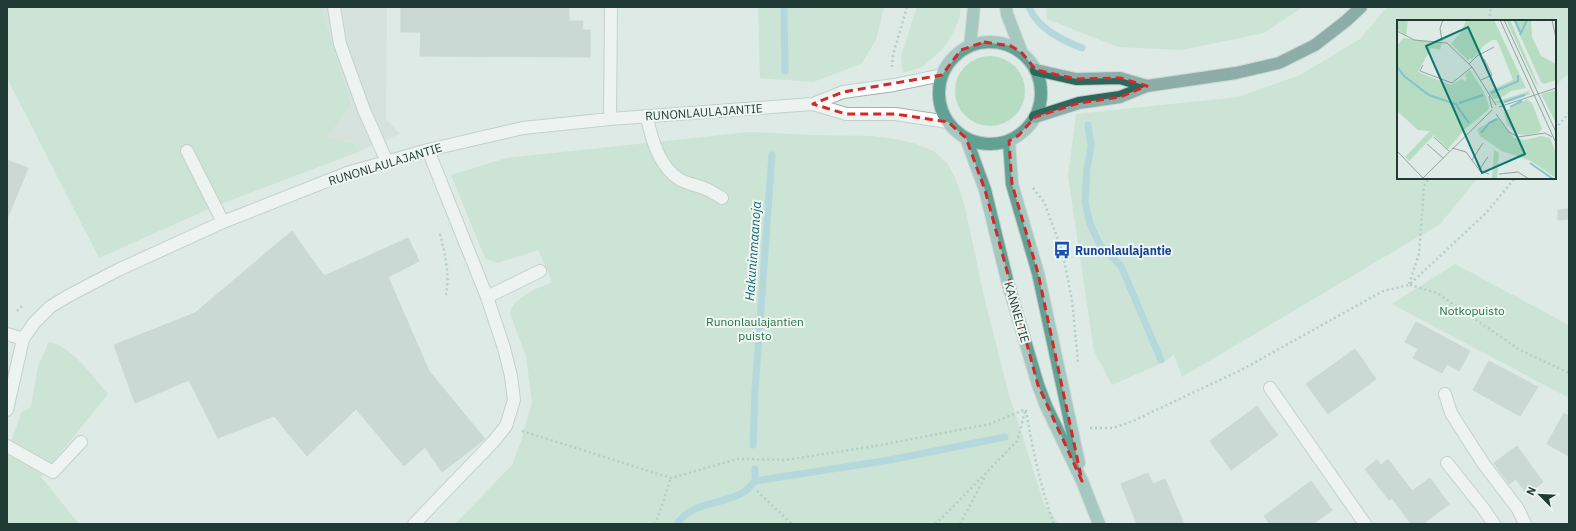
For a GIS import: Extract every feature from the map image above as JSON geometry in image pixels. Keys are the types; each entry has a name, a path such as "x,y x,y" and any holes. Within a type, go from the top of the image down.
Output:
{"highway":[{"path":"1035,118 1079,103 1120,97 1147,86 1236,73 1279,63 1315,46 1361,7"},
{"path":"1036,70 1076,79 1120,78 1147,86"}],"main road":[{"path":"970,46 974,7"},
{"path":"1006,7 1007,14 1022,53"},
{"path":"984,42 998,42 1011,46 1022,53 1036,70 1040,81 1042,94 1040,106 1035,118 1028,127 1020,135 1009,141 998,144 976,143 956,131 948,122 942,111 939,99 939,87 946,65 961,50 984,42"},
{"name":"KANNELTIE","path":"966,138 985,190 1008,284 1038,384 1046,406 1082,481 1100,524"},
{"name":"KANNELTIE","path":"1009,141 1012,184 1038,273 1082,481"}],"street":[{"path":"334,7 340,44 364,110 387,162"},
{"path":"610,119 611,7"},
{"name":"RUNONLAULAJANTIE","path":"7,410 23,339 34,323 50,307 118,270 223,222 347,173 428,150 523,128 610,119 813,104 843,92 894,85 942,75"},
{"name":"RUNONLAULAJANTIE","path":"813,104 846,114 895,114 948,122"},
{"path":"647,116 650,133 656,150 667,166 678,178 706,189 722,198"},
{"path":"414,524 493,442 506,426 514,400 511,376 504,348 487,297 428,150"},
{"path":"187,151 223,222"},
{"path":"487,297 540,271"},
{"path":"7,334 23,339"},
{"path":"1270,388 1365,524"},
{"path":"1445,394 1451,413 1482,462 1518,509 1525,524"},
{"path":"7,446 54,472 81,442"},
{"path":"1447,463 1494,524"}],"path":[{"path":"894,85 892,64 893,55 907,7"},
{"path":"1489,20 1491,7"},
{"path":"1556,128 1569,113"},
{"path":"1409,285 1419,254 1424,186 1428,179"},
{"path":"1409,285 1486,213 1513,179"},
{"path":"438,227 447,266 448,285 446,295"},
{"path":"1090,429 1113,428 1133,421 1243,369 1383,291 1409,285 1437,293 1520,350 1569,373"},
{"path":"506,426 671,478 738,460 786,460 875,446 990,424 1026,409"},
{"path":"935,524 1017,441 1026,409"},
{"path":"1026,409 1033,452 1043,493 1054,524"},
{"path":"960,524 988,471"},
{"path":"654,524 658,517 671,478"},
{"path":"757,491 792,524"}],"highlighted area":[{"path":"984,42 1011,46 1022,53 1036,70 1076,79 1120,78 1147,86 1120,97 1079,103 1035,117 1019,135 1009,141 1012,184 1038,273 1082,481 1038,385 985,190 966,138 948,122 895,114 846,114 813,104 843,92 942,75 961,50"}],"shaded area":[{"path":"321,7 387,7 386,119 400,134 358,152 355,144 327,137 351,105"}],"green space":[{"path":"7,7 321,7 351,105 327,137 355,144 358,152 213,207 99,258 7,78"},
{"path":"758,7 884,7 876,40 861,64 813,82 760,78"},
{"path":"917,7 961,7 960,16 954,31 943,49 922,67 903,73 901,56"},
{"path":"1046,7 1303,7 1264,33 1182,50 1118,47 1047,19"},
{"path":"1387,7 1569,7 1569,73 1556,85 1556,20 1397,20 1397,179 1477,179 1440,224 1182,377 1174,354 1166,361 1112,385 1094,351 1068,176 1076,114 1238,97 1300,75 1360,39"},
{"path":"983,56 997,56 1010,62 1019,71 1023,77 1025,91 1023,105 1015,116 1004,124 997,126 983,126 976,124 965,116 957,105 955,98 955,84 957,77 965,66 976,58"},
{"name":"Runonlaulajantien puisto","path":"750,132 873,136 896,139 916,144 934,151 948,164 956,180 965,207 985,301 1008,391 1044,504 1059,524 455,524 512,465 532,403 526,356 510,314 515,303 520,298 552,282 538,250 498,263 485,258 451,175 506,158"},
{"name":"Notkopuisto","path":"1455,264 1569,325 1569,398 1392,304"},
{"path":"49,342 66,349 82,363 108,394 41,477 79,524 7,524 7,454 21,413 31,406 38,366"}],"building":[{"path":"401,7 569,7 569,21 583,21 582,30 590,30 590,57 420,56 421,32 401,32"},
{"path":"7,160 28,168 7,219"},
{"path":"1569,209 1569,219 1558,220 1558,210"},
{"path":"292,231 324,276 408,238 419,261 388,277 429,371 485,439 442,472 425,447 404,466 356,409 307,456 274,416 218,438 189,380 135,403 114,345 195,313"},
{"path":"1416,322 1470,351 1459,371 1447,364 1442,373 1413,358 1418,349 1405,342"},
{"path":"1355,349 1376,379 1328,414 1306,384"},
{"path":"1489,361 1538,387 1520,416 1473,390"},
{"path":"1257,406 1278,435 1231,470 1210,441"},
{"path":"1564,413 1569,416 1569,456 1547,444"},
{"path":"1517,446 1543,482 1527,494 1516,479 1509,484 1494,463"},
{"path":"1388,459 1412,491 1430,478 1449,504 1423,524 1411,524 1392,498 1389,500 1365,469 1377,460 1381,465"},
{"path":"1148,473 1153,484 1165,479 1184,524 1137,524 1121,484"},
{"path":"1311,481 1332,510 1313,524 1270,524 1264,516"}],"waterway":[{"name":"Hakuninmaanoja","path":"784,7 785,71"},
{"path":"1029,7 1033,15 1044,28 1082,48"},
{"path":"1088,125 1091,146 1087,169 1085,202 1090,224 1100,245 1121,266 1161,360"},
{"name":"Hakuninmaanoja","path":"753,445 755,391 772,155"},
{"path":"755,481 890,460 1005,437"},
{"name":"Hakuninmaanoja","path":"677,524 683,517 699,507 727,499 744,492 755,481 755,469"}],"place":[{"name":"Runonlaulajantie","path":"1062,250"}]}
